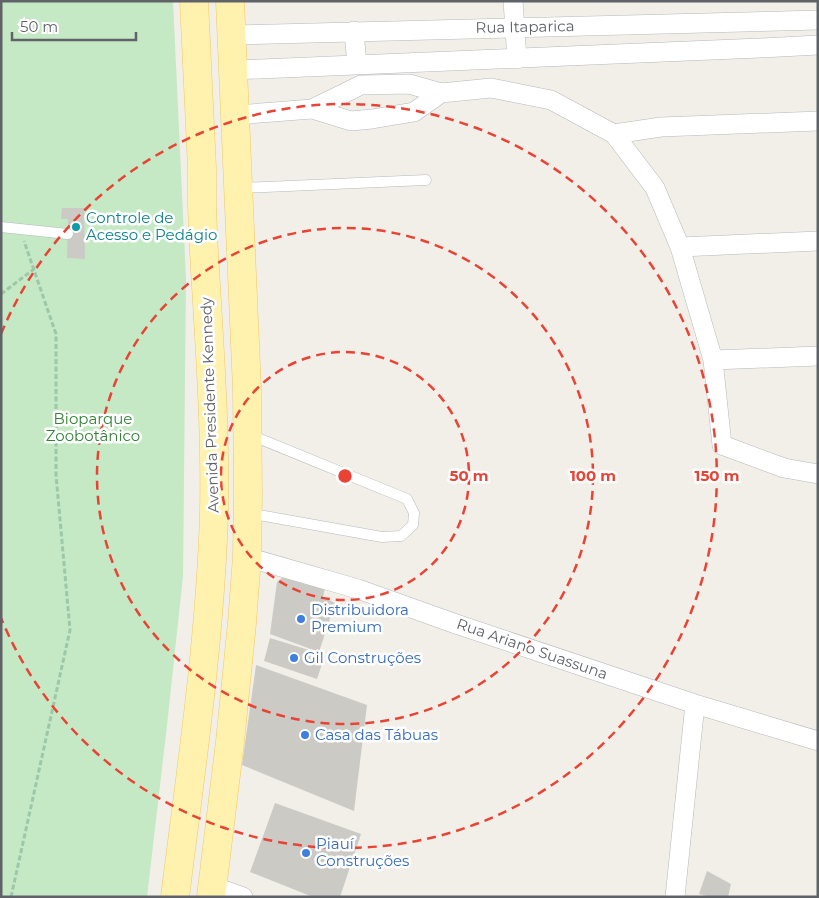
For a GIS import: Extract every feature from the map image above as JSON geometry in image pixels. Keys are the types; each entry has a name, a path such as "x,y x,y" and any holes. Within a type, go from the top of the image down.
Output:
{"main road":[{"name":"Avenida Presidente Kennedy","path":"176,892 208,618 214,496 214,448 194,1"},
{"path":"211,891 230,742 241,632 247,557 248,513 247,389 230,1"}],"street":[{"path":"513,1 517,59"},
{"name":"Rua Itaparica","path":"232,35 818,20"},
{"path":"354,31 357,65"},
{"name":"Rua Itaparica","path":"234,70 818,45"},
{"path":"312,109 360,85 409,84 441,93 491,88 550,100 614,134 655,188 680,247 712,360 722,445 784,468 818,474"},
{"path":"236,115 312,109 351,121 372,119 414,112 441,93"},
{"path":"614,134 661,127 818,121"},
{"path":"680,247 818,241"},
{"path":"712,360 818,356"},
{"name":"Rua Ariano Suassuna","path":"247,557 358,589 695,704 818,741"},
{"path":"675,897 695,704"},
{"path":"211,891 243,897"}],"lane":[{"path":"239,188 426,180"},
{"path":"1,227 68,234"},
{"path":"248,433 407,499 414,513 413,525 401,536 382,537 248,513"}],"path":[{"path":"11,897 70,630 56,476 56,334 20,228"},
{"path":"1,294 34,269"}],"green space":[{"name":"Bioparque Zoobotânico","path":"1,1 173,1 186,279 183,576 147,897 1,897"}],"building":[{"name":"Controle de Acesso e Pedágio","path":"62,208 84,208 85,259 67,258 68,219 61,219"},
{"name":"Distribuidora Premium","path":"283,577 325,588 323,597 335,603 319,652 270,634 277,582"},
{"name":"Gil Construções","path":"270,638 325,655 317,679 264,661"},
{"name":"Casa das Tábuas","path":"256,665 367,705 354,811 242,765"},
{"name":"Piauí Construções","path":"275,803 361,834 340,897 313,897 250,872"},
{"path":"707,871 731,884 728,897 710,897 699,894"}],"place":[{"name":"Controle de Acesso e Pedágio","path":"76,227"},
{"name":"Distribuidora Premium","path":"301,619"},
{"name":"Gil Construções","path":"294,658"},
{"name":"Casa das Tábuas","path":"305,735"},
{"name":"Piauí Construções","path":"306,853"}]}
